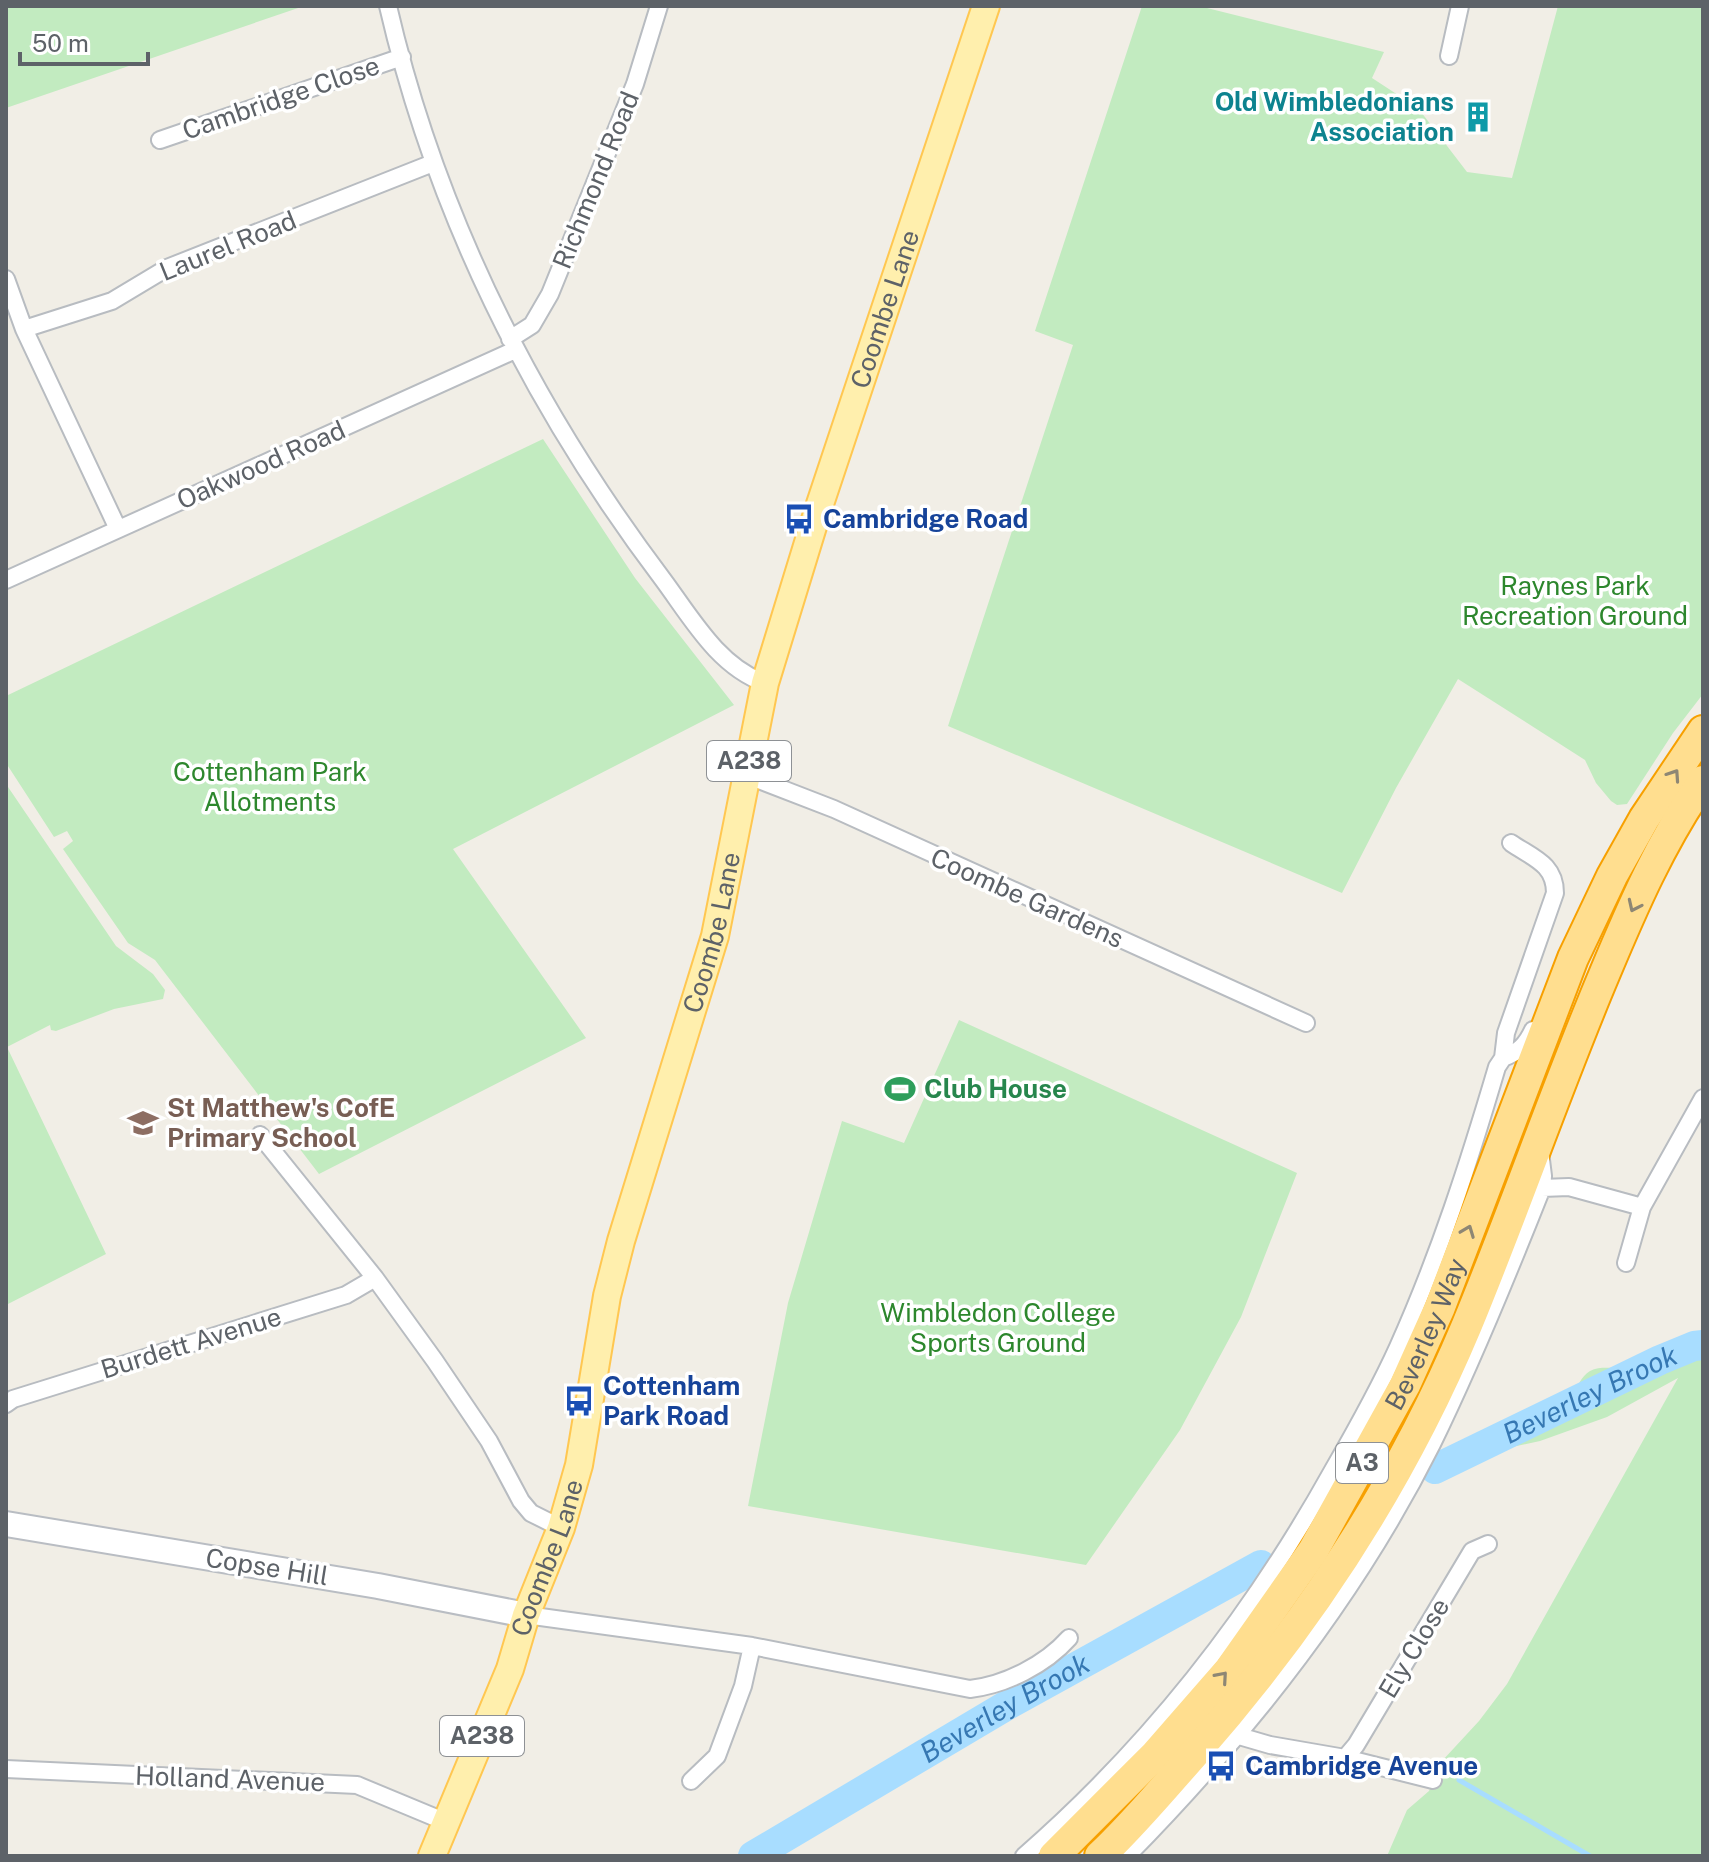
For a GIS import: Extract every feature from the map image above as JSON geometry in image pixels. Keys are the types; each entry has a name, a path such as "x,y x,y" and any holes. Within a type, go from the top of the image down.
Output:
{"highway":[{"name":"Beverley Way","path":"1054,1856 1155,1755 1230,1669 1313,1551 1405,1385 1440,1307 1557,1000 1612,876 1644,819 1703,731"},
{"name":"Beverley Way","path":"1100,1856 1177,1774 1262,1673 1330,1580 1361,1530 1434,1399 1468,1324 1538,1139 1632,908 1668,836 1703,781"}],"main road":[{"name":"Coombe Lane","path":"432,1856 510,1669 526,1615 561,1528 579,1465 607,1296 638,1181 715,936 765,683 822,496 986,6"}],"street":[{"path":"388,6 433,163 469,255 513,345 591,479 654,568 730,665 745,676 765,683"},
{"name":"Richmond Road","path":"513,345 532,325 550,294 635,84 659,6"},
{"path":"1449,56 1460,6"},
{"name":"Cambridge Close","path":"160,140 402,57"},
{"name":"Laurel Road","path":"24,329 112,301 167,268 433,163"},
{"path":"6,279 24,329 118,529"},
{"name":"Oakwood Road","path":"6,580 513,345"},
{"name":"Coombe Gardens","path":"746,775 834,809 1306,1023"},
{"name":"Beverley Way","path":"1024,1856 1105,1778 1162,1716 1242,1617 1301,1529 1366,1414 1399,1346 1444,1234 1497,1067 1503,1058 1506,1033 1555,893 1555,879 1550,870 1511,843"},
{"name":"Beverley Way","path":"1503,1058 1526,1044 1536,1024 1557,1000"},
{"path":"1626,1263 1642,1207 1703,1098"},
{"path":"260,1135 375,1278 481,1430 521,1501 531,1513 561,1528"},
{"name":"Beverley Way","path":"1127,1856 1239,1736 1306,1649 1396,1509 1431,1446 1465,1374 1542,1188 1538,1139"},
{"path":"1542,1188 1569,1187 1642,1207"},
{"name":"Burdett Avenue","path":"6,1404 13,1399 346,1295 375,1278"},
{"name":"Copse Hill","path":"6,1524 378,1586 526,1615"},
{"name":"Ely Close","path":"1345,1758 1356,1745 1472,1551 1488,1544"},
{"path":"526,1615 752,1646 970,1689 993,1687 1056,1653 1069,1638"},
{"path":"691,1781 717,1756 743,1686 752,1646"},
{"path":"1239,1736 1433,1780"},
{"name":"Holland Avenue","path":"6,1769 357,1785 446,1822"}],"green space":[{"path":"6,6 304,6 6,108"},
{"name":"Raynes Park Recreation Ground","path":"1142,6 1199,6 1384,52 1372,78 1418,108 1467,172 1512,178 1558,6 1703,6 1703,694 1673,733 1627,804 1617,805 1611,801 1596,783 1585,760 1458,679 1396,788 1342,893 948,726 1073,345 1035,331"},
{"name":"Cottenham Park Allotments","path":"543,439 635,578 734,705 453,849 586,1038 319,1174 155,960 128,943 63,849 73,841 67,831 54,837 6,763 6,696"},
{"path":"6,784 116,946 153,974 165,990 163,999 114,1009 56,1031 51,1030 50,1025 7,1047 106,1254 6,1305"},
{"name":"Wimbledon College Sports Ground","path":"959,1020 1297,1173 1241,1317 1180,1430 1086,1565 748,1506 788,1303 842,1121 904,1143"},
{"path":"1703,1328 1703,1856 1387,1856 1407,1810 1429,1791 1442,1761 1479,1721 1507,1684 1678,1378 1607,1417 1436,1474 1442,1461 1572,1397 1590,1371 1634,1365 1663,1344 1690,1342"}],"waterway":[{"name":"Beverley Brook","path":"1435,1469 1660,1360 1703,1345"},
{"name":"Beverley Brook","path":"753,1856 1009,1704 1261,1565"},
{"path":"1459,1780 1590,1856"}],"place":[{"name":"Old Wimbledonians Association","path":"1478,117"},
{"name":"Cambridge Road","path":"799,519"},
{"name":"Club House","path":"900,1089"},
{"name":"St Matthew's CofE Primary School","path":"143,1123"},
{"name":"Cottenham Park Road","path":"579,1401"},
{"name":"Cambridge Avenue","path":"1221,1766"}]}
